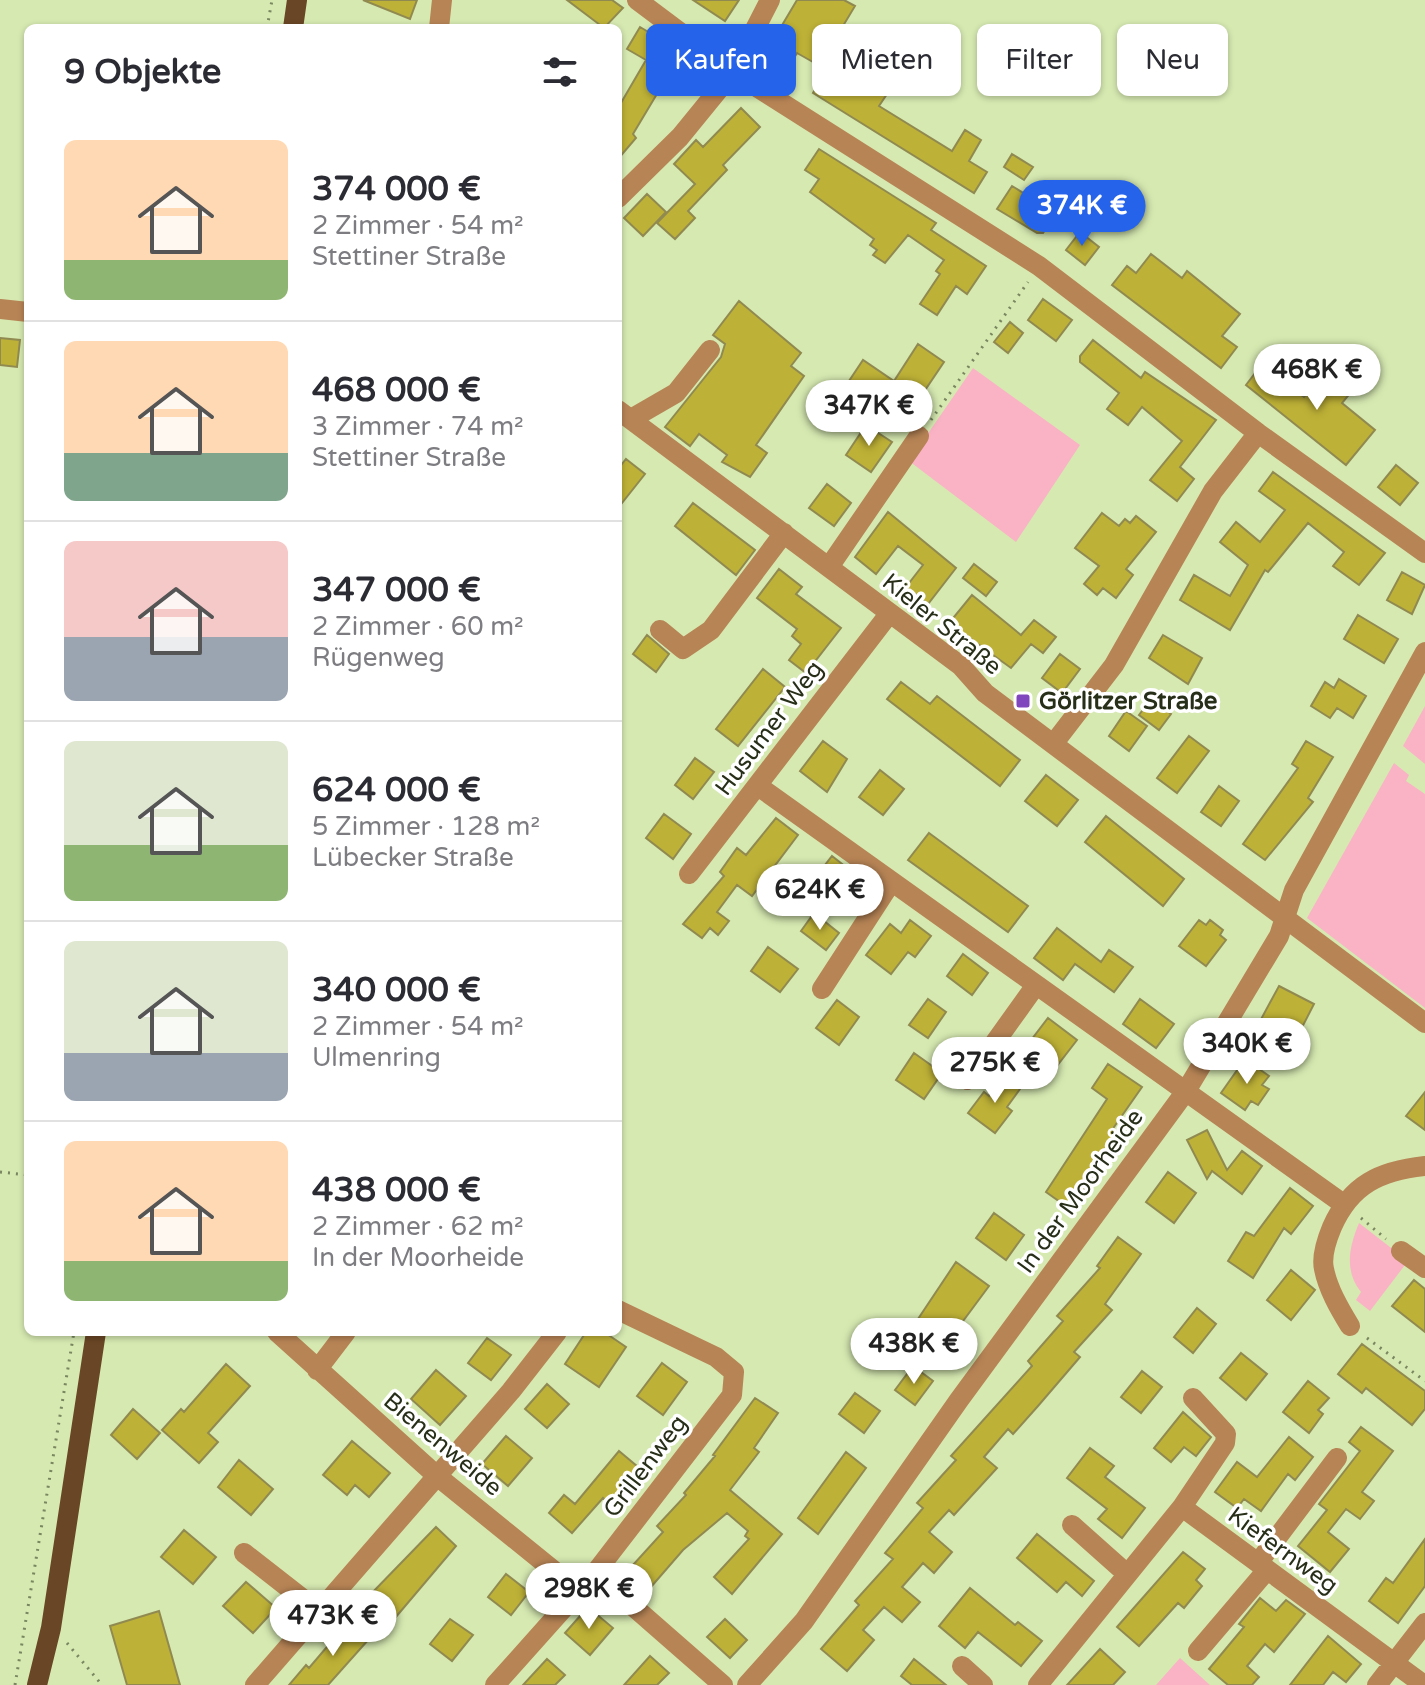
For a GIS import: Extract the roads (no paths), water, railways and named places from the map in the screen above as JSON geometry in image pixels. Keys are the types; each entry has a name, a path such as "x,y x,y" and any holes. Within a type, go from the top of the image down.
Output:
{"main road":[{"path":"294,24 297,0"},
{"path":"37,1685 52,1623 95,1336"}],"street":[{"path":"439,24 442,0"},
{"path":"637,0 669,24"},
{"path":"758,24 770,0"},
{"path":"622,194 680,137 713,96"},
{"path":"771,96 1039,266 1258,433 1425,553"},
{"path":"0,309 24,312"},
{"path":"624,414 676,393 710,350"},
{"name":"Kieler Straße","path":"624,414 961,666 985,693 1425,1023"},
{"path":"1054,743 1114,665 1213,491 1258,433"},
{"path":"829,567 919,436"},
{"path":"660,630 683,649 711,630 784,533"},
{"name":"Husumer Weg","path":"689,874 889,614"},
{"name":"In der Moorheide","path":"747,1685 804,1621 959,1400 1186,1091 1279,936 1294,890 1425,652"},
{"path":"758,786 890,884 1342,1203"},
{"path":"822,989 890,884"},
{"path":"968,1080 1036,985"},
{"path":"1350,1326 1336,1304 1323,1266 1327,1239 1342,1203 1369,1181 1398,1169 1425,1166"},
{"path":"1401,1251 1425,1268"},
{"name":"Grillenweg","path":"495,1685 595,1573 732,1395 734,1372 716,1357 622,1312"},
{"name":"Bienenweide","path":"281,1336 437,1476 579,1591"},
{"path":"317,1370 343,1336"},
{"path":"255,1685 554,1336"},
{"path":"1038,1685 1182,1507 1225,1443 1226,1434 1193,1398"},
{"path":"1198,1651 1263,1567 1337,1458"},
{"name":"Kiefernweg","path":"1182,1507 1424,1685"},
{"path":"1072,1525 1127,1574"},
{"path":"244,1553 317,1610"},
{"path":"595,1573 723,1685"},
{"path":"1377,1685 1425,1623"},
{"path":"962,1666 983,1685"}],"place":[{"name":"Görlitzer Straße","path":"1023,701"}]}
